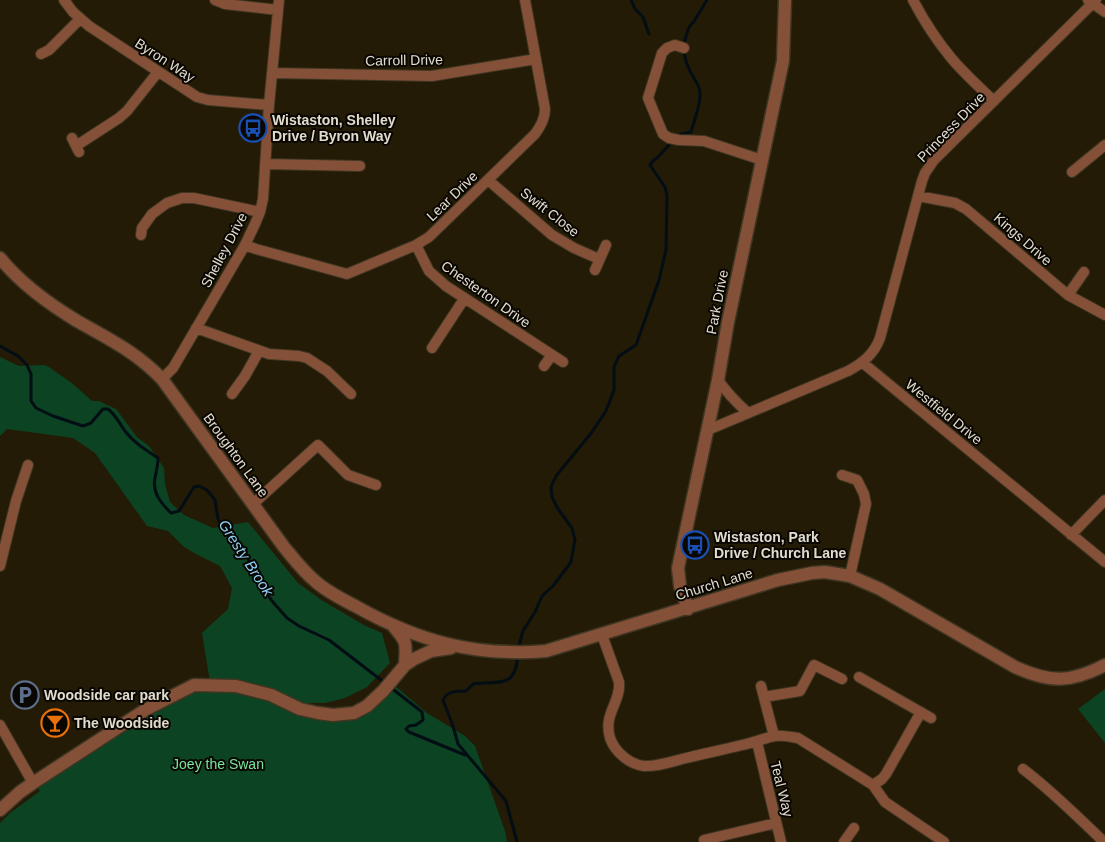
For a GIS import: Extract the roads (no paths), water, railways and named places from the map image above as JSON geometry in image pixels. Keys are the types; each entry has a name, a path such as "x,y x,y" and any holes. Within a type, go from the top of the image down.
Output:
{"street":[{"name":"Byron Way","path":"64,0 80,19 192,94 204,99 269,105"},
{"path":"215,0 225,4 279,5"},
{"name":"Lear Drive","path":"245,245 347,274 416,245 429,237 541,127 545,109 525,0"},
{"name":"Park Drive","path":"688,609 680,586 678,568 783,61 785,0"},
{"path":"913,0 944,49 962,70 994,101"},
{"path":"1093,1 1105,12"},
{"name":"Princess Drive","path":"862,362 873,352 880,338 925,173 934,160 1093,1"},
{"name":"Shelley Drive","path":"162,379 173,368 245,245 260,212 263,199 269,105 279,5"},
{"path":"41,54 49,50 80,19"},
{"path":"684,48 675,45 667,48 662,53 648,98 664,134 674,139 704,141 762,160"},
{"name":"Carroll Drive","path":"272,74 432,76 536,59"},
{"path":"76,145 127,111 158,72"},
{"path":"1072,172 1104,148"},
{"path":"265,164 360,166"},
{"name":"Swift Close","path":"488,180 552,235 574,248 599,259"},
{"name":"Kings Drive","path":"918,196 955,203 966,209 1068,295 1105,315"},
{"path":"140,229 159,208 182,198 194,198 260,212"},
{"name":"Chesterton Drive","path":"416,245 429,271 446,286 563,362"},
{"path":"594,270 606,245"},
{"name":"Broughton Lane","path":"0,258 14,273 60,310 140,358 151,367 162,379 284,547 314,581 331,593 392,626 458,647"},
{"path":"1068,295 1084,272"},
{"path":"432,348 464,299"},
{"path":"196,328 269,354 306,358 319,365 335,385 352,394"},
{"path":"232,394 237,379 249,370 259,351"},
{"path":"544,366 552,355"},
{"path":"708,430 848,371 862,362"},
{"name":"Westfield Drive","path":"862,362 1105,562"},
{"path":"718,380 731,397 748,412"},
{"path":"253,504 318,445 348,475 376,485"},
{"path":"0,566 16,501 28,465"},
{"path":"842,475 857,480 864,494 866,504 850,576"},
{"path":"1072,535 1105,500"},
{"name":"Church Lane","path":"458,647 506,652 546,652 778,580 798,575 825,572 850,576 880,588 1015,667 1038,676 1057,680 1074,678 1105,665"},
{"path":"392,626 405,641 404,665"},
{"path":"602,635 620,689 608,718 610,738 616,750 632,762 645,766 662,764 757,742 774,736 798,738 873,785 885,802 944,842"},
{"path":"0,810 33,783 145,710 194,685 236,686 271,696 300,709 333,715 354,712 367,706 384,691 404,665 431,650 458,647"},
{"path":"764,697 800,691 814,665 842,678"},
{"path":"859,677 932,718"},
{"path":"761,686 774,736"},
{"path":"873,785 886,774 921,712"},
{"path":"0,725 33,783"},
{"name":"Teal Way","path":"757,742 781,842"},
{"path":"1023,769 1104,842"},
{"path":"704,840 776,823"},
{"path":"844,842 854,828"}],"waterway":[{"path":"631,0 635,9 643,17 649,34"},
{"path":"518,649 523,631 542,596 553,586 571,562 575,540 572,528 558,509 552,497 551,487 556,476 592,432 606,411 614,390 614,367 619,356 636,345 659,280 666,250 667,195 665,187 650,165 678,135 691,132 698,107 700,90 687,63 684,45 689,27 707,0"},
{"name":"Gresty Brook","path":"0,346 18,356 27,365 31,374 31,401 36,408 83,426 91,423 103,409 111,411 132,439 158,458 154,483 156,493 171,513 179,511 194,487 199,486 207,490 215,500 218,519 246,552 253,574 287,618 299,626 329,640 385,683"},
{"path":"517,842 506,801 458,744 443,700 450,693 466,691 473,684 509,679 513,674 518,655"},
{"name":"Gresty Brook","path":"390,687 422,712 423,720 416,725 409,726 406,729 409,732 465,755"}],"place":[{"name":"Wistaston, Shelley Drive / Byron Way","path":"253,128"},
{"name":"Wistaston, Park Drive / Church Lane","path":"695,545"},
{"name":"Woodside car park","path":"25,695"},
{"name":"The Woodside","path":"55,723"}],"park label":[{"name":"Joey the Swan","path":"218,764"}]}
